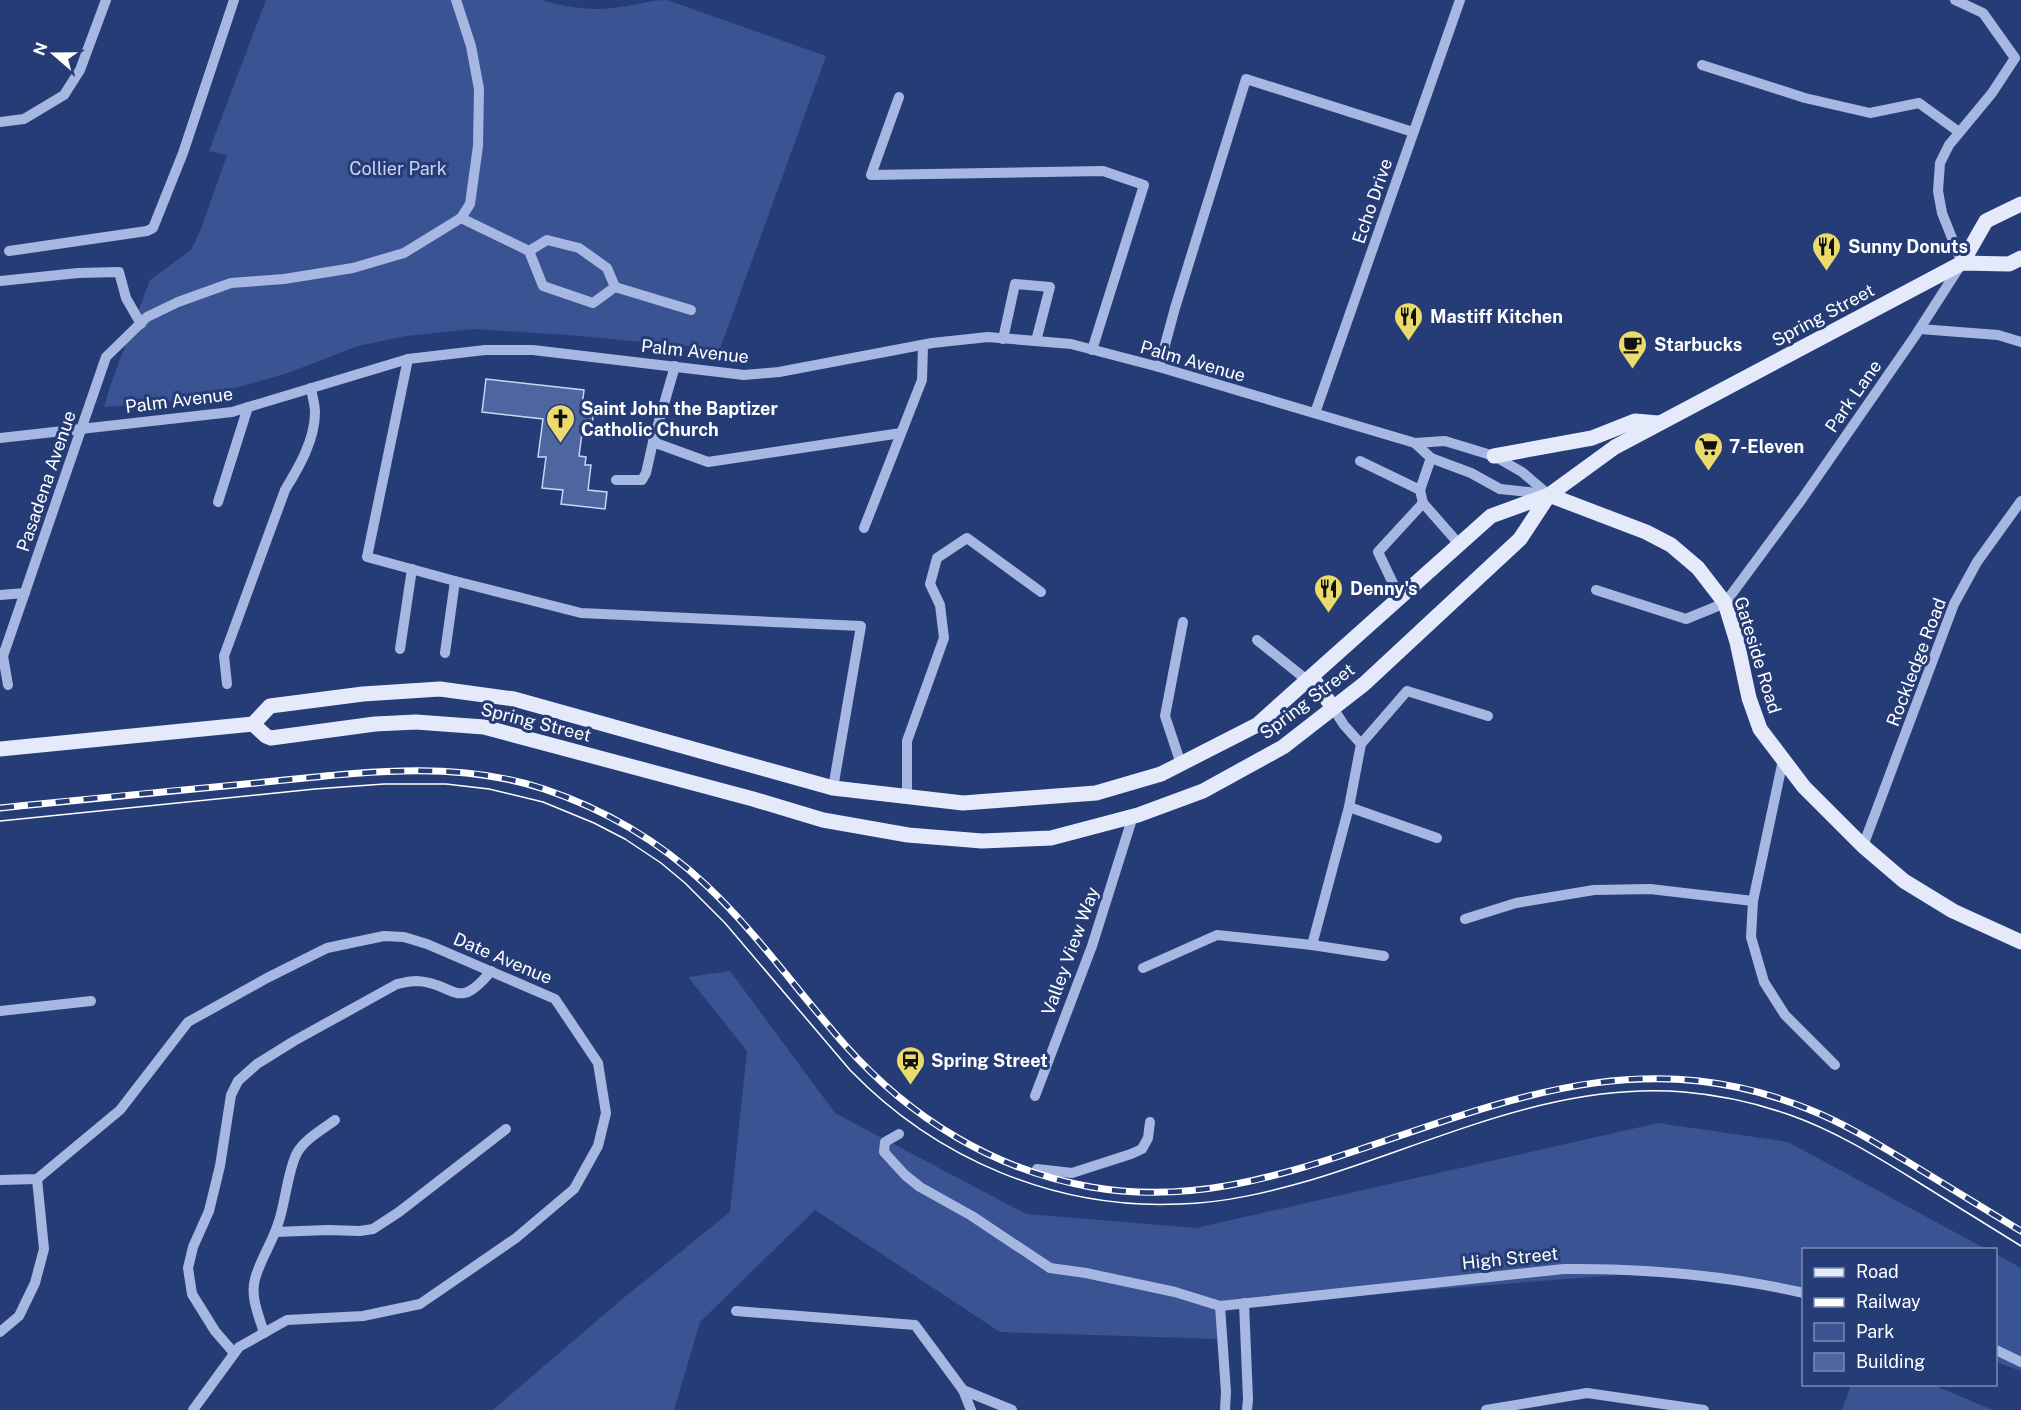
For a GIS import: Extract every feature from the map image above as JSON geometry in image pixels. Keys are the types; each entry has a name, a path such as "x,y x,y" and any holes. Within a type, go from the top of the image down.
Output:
{"main road":[{"path":"1962,263 1986,221 2021,204"},
{"name":"Spring Street","path":"1549,495 1520,539 1364,684 1283,747 1203,791 1133,816 1052,838 982,841 908,836 823,820 484,727 416,722 375,724 271,738 253,724 270,706 363,694 440,689 514,699 833,788 963,803 1096,793 1161,774 1257,725 1491,516 1549,495 1615,447 1962,263 2009,264 2021,258"},
{"path":"1494,456 1592,438 1635,421 1658,423"},
{"name":"Gateside Road","path":"1549,495 1646,532 1671,545 1698,568 1725,603 1737,642 1749,698 1760,729 1804,787 1863,846 1904,881 1953,911 2021,942"},
{"path":"1310,679 1333,708"},
{"path":"0,749 253,724"}],"street":[{"path":"0,122 24,119 64,94 80,70 106,0"},
{"path":"9,251 147,231 153,228 183,153 234,0"},
{"path":"0,280 118,272 126,298 141,324 147,317 178,302 231,283 284,279 353,268 404,253 461,218 470,204 478,146 479,88 471,46 456,0"},
{"name":"Echo Drive","path":"1315,413 1460,0"},
{"path":"1955,0 1983,13 2015,58 1992,93 1959,132 1940,163 1938,191 1942,213 1962,263"},
{"path":"1702,65 1805,98 1870,114 1919,104 1959,132"},
{"path":"1159,367 1246,79 1413,132"},
{"path":"899,97 871,175 1103,171 1144,185 1092,350"},
{"path":"461,218 529,251 543,286 593,303 615,287"},
{"path":"529,251 548,240 579,248 607,268 615,287"},
{"name":"Park Lane","path":"1725,603 1802,499 1920,329 1962,263"},
{"path":"1003,339 1015,284 1050,287 1036,341"},
{"path":"615,287 691,310"},
{"name":"Pasadena Avenue","path":"8,685 3,656 106,357 141,324"},
{"path":"1920,329 1998,335 2021,342"},
{"name":"Palm Avenue","path":"0,438 232,412 408,359 485,350 532,350 744,375 779,372 922,345 988,338 1071,344 1159,367 1415,443 1445,441 1494,456 1521,472 1549,495"},
{"path":"864,528 922,380 922,345"},
{"path":"408,359 367,557 581,613 861,626 833,788"},
{"path":"616,480 642,480 646,473 675,366"},
{"path":"227,684 224,656 285,490 308,446 315,411 311,388"},
{"path":"219,502 248,407"},
{"path":"653,442 708,462 901,433"},
{"name":"Palm Avenue","path":"1415,443 1431,458 1471,472 1500,489 1549,495"},
{"path":"1431,458 1420,490 1424,503 1459,544"},
{"path":"1360,461 1420,490"},
{"name":"Rockledge Road","path":"1863,846 1954,604 1977,562 2021,501"},
{"path":"1400,598 1378,552 1424,503"},
{"path":"907,797 907,741 944,638 940,605 930,584 937,558 967,538 1041,592"},
{"path":"400,649 412,569"},
{"path":"445,653 455,581"},
{"path":"1596,590 1686,619 1725,603"},
{"path":"0,595 25,592"},
{"path":"1181,764 1165,716 1183,622"},
{"path":"1257,640 1310,679"},
{"path":"1312,945 1349,807 1361,744 1407,691 1488,716"},
{"path":"1333,708 1361,744"},
{"path":"1783,760 1753,901 1751,937 1764,982 1785,1015 1835,1065"},
{"path":"1349,807 1437,838"},
{"name":"Valley View Way","path":"1035,1096 1092,946 1133,816"},
{"path":"1465,919 1516,903 1594,890 1650,889 1753,901"},
{"path":"1143,968 1217,935 1312,945 1384,956"},
{"name":"Date Avenue","path":"37,1179 120,1110 188,1022 327,948 384,936 404,937 428,944 555,999 598,1063 606,1113 598,1146 574,1189 516,1238 420,1304 363,1316 287,1320 239,1347 193,1410"},
{"path":"234,1353 214,1331 192,1294 188,1268 193,1247 208,1211 220,1166 231,1095 238,1081 257,1064 294,1041 397,984 414,981 427,983 461,994 480,985 491,971"},
{"path":"0,1011 91,1001"},
{"path":"264,1333 254,1302 254,1280 285,1203 293,1161 306,1142 335,1120"},
{"path":"1037,1169 1072,1173 1131,1154 1142,1149 1148,1138 1150,1122"},
{"path":"275,1232 373,1229 446,1177 506,1129"},
{"path":"899,1134 885,1142 884,1152 905,1175 920,1187 972,1216 1050,1268 1086,1273 1175,1292 1220,1306 1226,1392 1225,1410"},
{"path":"0,1180 37,1179 44,1249 35,1284 19,1316 0,1332"},
{"name":"High Street","path":"1220,1306 1564,1269 1617,1269 1720,1277 1802,1293"},
{"path":"1244,1303 1248,1399 1246,1410"},
{"path":"736,1311 915,1325 963,1390 971,1410"},
{"path":"1997,1351 2021,1362"},
{"path":"963,1390 1011,1410"},
{"path":"1486,1410 1587,1393 1704,1410"}],"green space":[{"name":"Collier Park","path":"266,0 541,0 593,9 667,0 826,56 720,349 474,329 406,336 358,346 288,373 214,394 166,402 104,407 150,280 191,250 201,229 227,155 209,151"},
{"path":"730,971 835,1113 1026,1214 1196,1228 1658,1123 1788,1142 1984,1248 1802,1248 1802,1297 1670,1271 1220,1306 1217,1339 1000,1332 815,1210 700,1322 674,1410 493,1410 621,1300 730,1212 747,1051 688,977"},
{"path":"1997,1255 2021,1268 2021,1371 1997,1362"},
{"path":"1851,1386 1935,1386 1993,1410 1842,1410"}],"building":[{"name":"Saint John the Baptizer Catholic Church","path":"486,379 584,390 582,407 594,408 592,426 583,425 579,456 586,457 585,465 591,465 588,490 607,492 605,509 561,504 563,490 542,488 546,457 538,457 543,419 482,412"}],"tram line":[{"path":"0,821 384,784 446,784 489,789 543,802 594,823 625,839 661,863 685,883 725,923 850,1070 884,1102 920,1129 960,1153 1001,1173 1044,1188 1088,1198 1134,1204 1180,1204 1230,1199 1311,1180 1494,1118 1541,1105 1588,1096 1635,1091 1684,1092 1751,1103 1822,1128 1883,1161 2021,1246"}],"railway":[{"path":"0,808 400,771 473,774 509,779 544,789 588,806 630,828 688,869 743,923 845,1045 897,1096 926,1118 988,1154 1021,1168 1091,1187 1162,1192 1230,1185 1297,1169 1475,1111 1530,1096 1583,1085 1638,1079 1693,1080 1749,1090 1822,1115 1876,1143 2021,1231"}],"place":[{"name":"Sunny Donuts","path":"1827,272"},
{"name":"Mastiff Kitchen","path":"1409,342"},
{"name":"Starbucks","path":"1633,370"},
{"name":"Saint John the Baptizer Catholic Church","path":"560,444"},
{"name":"7-Eleven","path":"1708,472"},
{"name":"Denny's","path":"1329,614"},
{"name":"Spring Street","path":"910,1086"}]}
